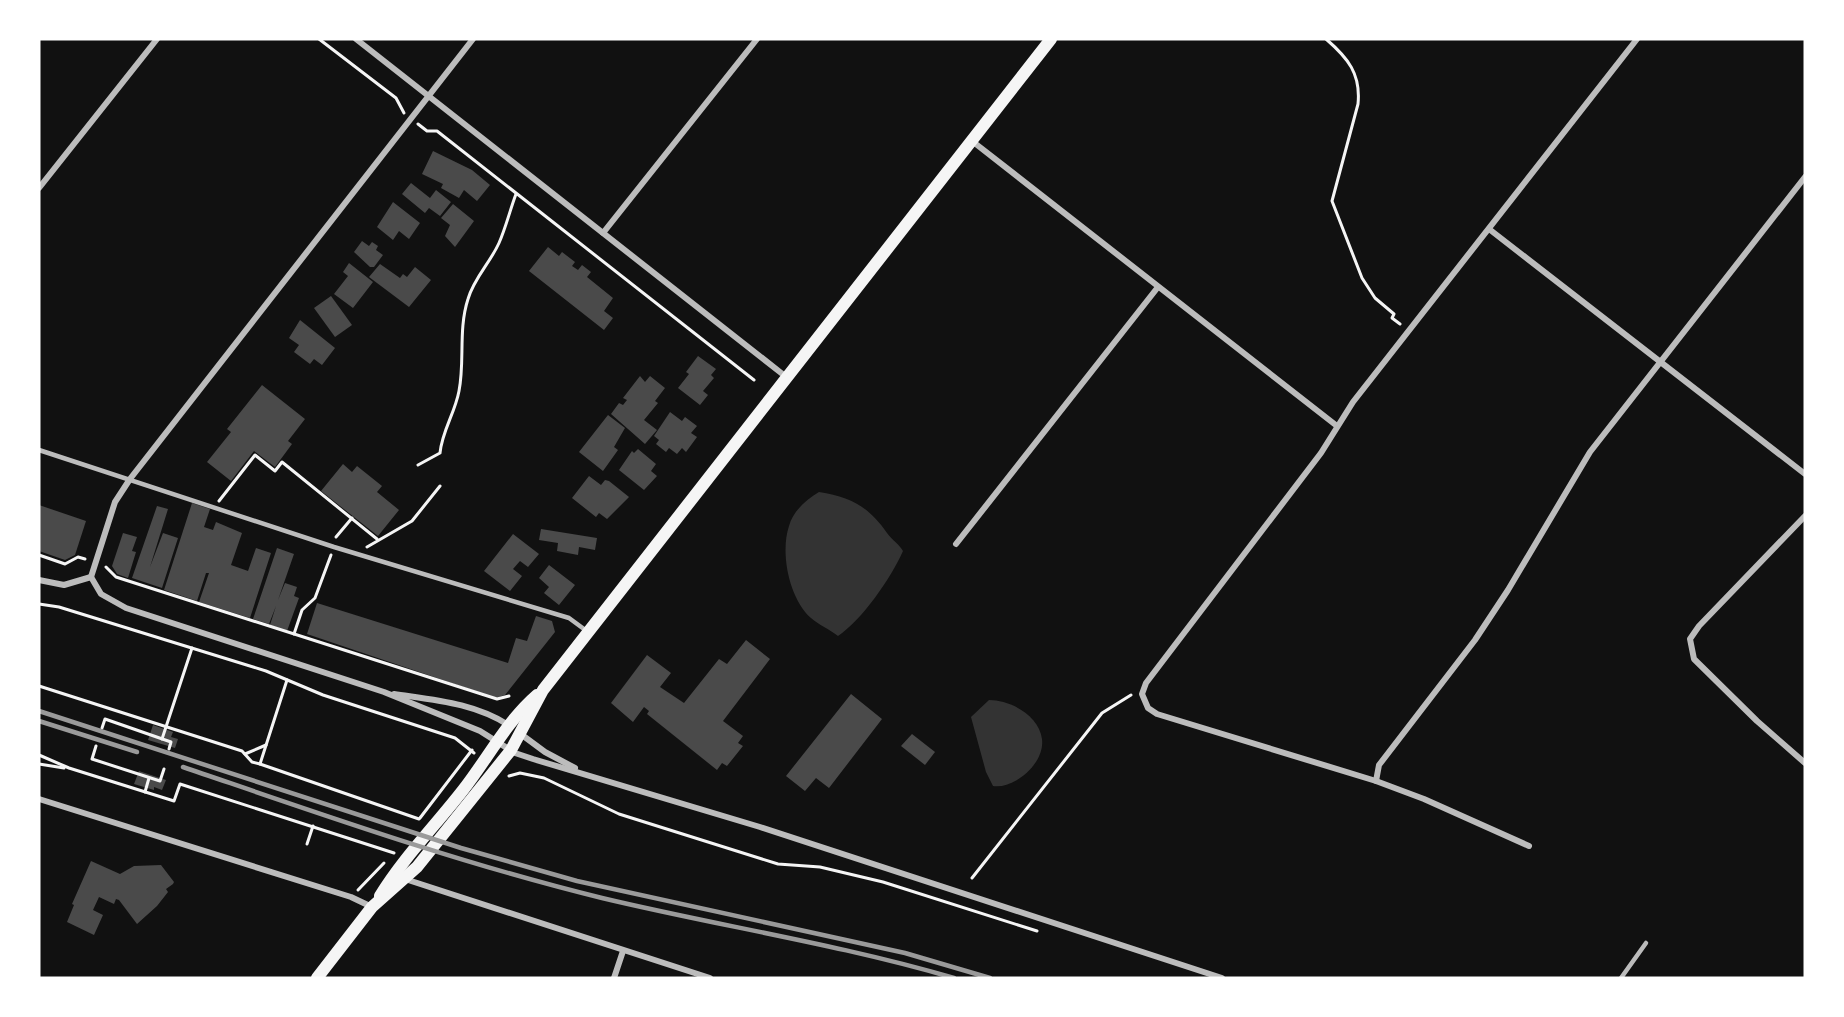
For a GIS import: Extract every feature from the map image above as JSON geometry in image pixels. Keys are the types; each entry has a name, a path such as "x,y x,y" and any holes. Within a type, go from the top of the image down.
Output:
{"main road":[{"path":"399,876 400,852 429,831 484,762 508,725 543,690 785,376 1051,39"},
{"path":"317,978 373,906 399,876 424,858 511,750 543,690"}],"street":[{"path":"39,188 157,39"},
{"path":"356,39 785,376"},
{"path":"473,39 413,120 130,479 115,502 91,577 101,594 126,608 384,692 480,731 511,750 533,759 760,827 1222,978"},
{"path":"603,233 757,39"},
{"path":"1529,846 1424,799 1376,781 1157,714 1144,703 1142,694 1146,682 1321,453 1337,426 1636,39"},
{"path":"972,141 1337,426"},
{"path":"1376,781 1380,765 1475,639 1508,590 1590,452 1805,177"},
{"path":"1490,229 1805,474"},
{"path":"956,544 1158,287"},
{"path":"1805,516 1699,626 1690,639 1694,659 1757,722 1805,763"},
{"path":"39,580 64,585 91,577"},
{"path":"384,692 441,701 487,712 545,752 587,774"},
{"path":"39,799 351,897 373,906"},
{"path":"399,876 710,978"},
{"path":"614,978 623,951"}],"lane":[{"path":"39,450 334,547 569,618 588,632"},
{"path":"1620,978 1646,943"}],"path":[{"path":"319,39 396,98 401,110 427,131 437,131 754,380"},
{"path":"1326,39 1345,55 1360,87 1358,104 1332,201 1362,278 1375,298 1394,314 1392,318 1409,331"},
{"path":"418,465 440,453 441,440 452,420 459,391 460,338 468,300 475,281 499,243 516,194"},
{"path":"214,507 255,455 275,471 282,462 377,539"},
{"path":"358,554 377,539 412,520 440,486"},
{"path":"294,634 302,610 315,598 336,537 352,518"},
{"path":"39,555 65,564 78,557 85,559"},
{"path":"103,566 109,568 116,577 294,634 497,699 509,696"},
{"path":"39,604 59,607 192,648 287,680 323,695 455,738 484,762"},
{"path":"162,739 192,648"},
{"path":"260,764 287,680"},
{"path":"972,878 1102,713 1146,682"},
{"path":"39,686 245,754 252,762 419,819"},
{"path":"102,728 105,719 171,742 169,749"},
{"path":"245,754 266,745"},
{"path":"96,746 92,759 160,781 164,769"},
{"path":"415,827 472,750"},
{"path":"39,755 69,768 174,801 180,784 400,852"},
{"path":"39,764 69,768"},
{"path":"495,770 505,777 520,773 544,778 619,814 778,864 820,867 883,882 1042,932"},
{"path":"145,792 149,778"},
{"path":"307,844 314,826"},
{"path":"351,897 400,852"}],"shaded area":[{"path":"819,492 850,500 866,510 903,551 875,598 857,620 838,636 811,618 803,609 792,587 786,562 786,537 791,521 801,506"},
{"path":"989,700 1006,703 1022,710 1040,730 1042,739 1042,748 1034,765 1019,779 1002,786 993,786 986,772 971,717"}],"building":[{"path":"433,151 472,170 490,185 477,201 464,190 459,198 441,188 443,184 422,174"},
{"path":"411,183 430,198 436,190 451,202 440,216 429,208 425,213 402,194"},
{"path":"393,202 420,223 409,239 399,231 393,240 377,227"},
{"path":"453,204 474,221 455,247 445,236 450,225 441,218"},
{"path":"362,241 369,246 372,242 378,246 376,250 383,255 374,267 370,267 354,252"},
{"path":"548,247 559,256 562,252 575,262 572,266 578,270 582,265 591,272 587,277 613,298 604,311 613,318 604,330 529,271"},
{"path":"349,263 373,282 353,308 334,294 348,276 343,272"},
{"path":"380,264 400,278 403,274 407,277 415,267 431,280 409,307 369,277"},
{"path":"331,296 352,325 335,337 314,308"},
{"path":"300,320 335,348 322,365 314,359 310,364 294,352 299,345 289,338"},
{"path":"698,356 716,369 711,375 714,378 703,391 708,395 700,405 678,388 689,374 686,372"},
{"path":"640,376 645,382 650,376 665,388 655,401 658,403 644,420 657,430 645,444 611,414 619,403 623,405 627,400 623,398"},
{"path":"262,385 305,419 288,441 292,444 275,467 254,451 231,481 207,462 231,432 227,429"},
{"path":"670,412 682,421 685,417 697,426 691,433 697,437 686,452 682,448 677,454 669,448 666,452 656,444 659,440 654,436"},
{"path":"608,415 625,428 614,447 618,450 603,471 579,452"},
{"path":"638,449 656,464 651,471 657,476 644,490 619,470 632,451 634,453"},
{"path":"343,464 352,472 357,466 382,486 377,492 399,510 378,536 321,491"},
{"path":"589,476 601,485 605,480 609,481 629,497 607,519 599,513 596,517 572,498"},
{"path":"192,503 210,509 204,527 213,530 216,522 242,533 231,565 248,571 256,548 271,553 250,618 199,602 209,573 206,573 197,601 164,590"},
{"path":"39,505 86,521 75,555 65,560 39,551"},
{"path":"157,506 168,509 150,567 163,533 178,538 162,588 132,578"},
{"path":"541,529 597,538 595,550 579,547 578,555 557,551 558,543 539,540"},
{"path":"123,533 137,537 132,551 136,552 128,578 117,574 112,566"},
{"path":"513,534 539,554 528,567 520,561 513,569 522,576 510,591 484,571"},
{"path":"277,548 294,554 278,600 285,583 297,587 294,596 299,598 287,631 270,625 276,606 269,624 253,619"},
{"path":"549,565 575,585 559,605 544,593 549,587 539,578"},
{"path":"317,603 508,663 516,638 527,641 536,616 552,621 555,632 505,695 496,698 307,634"},
{"path":"746,640 770,659 723,721 743,736 738,743 743,746 727,766 722,763 717,770 647,714 649,711 644,707 633,722 611,703 647,655 671,673 660,687 684,703 719,659 727,664"},
{"path":"851,694 882,719 829,788 816,778 805,791 786,776"},
{"path":"153,725 173,732 171,737 178,739 175,748 148,740"},
{"path":"912,734 935,752 925,765 901,746"},
{"path":"139,771 166,780 162,790 134,784"},
{"path":"91,861 120,874 134,866 161,865 174,882 166,889 168,892 157,906 137,924 119,900 116,899 114,904 99,897 93,910 103,915 94,935 67,922 74,905 72,904"}],"railway":[{"path":"39,711 461,848 577,881 905,953 990,978"},
{"path":"39,721 137,752"},
{"path":"183,767 391,837 549,884 646,908 867,955 954,978"}]}
